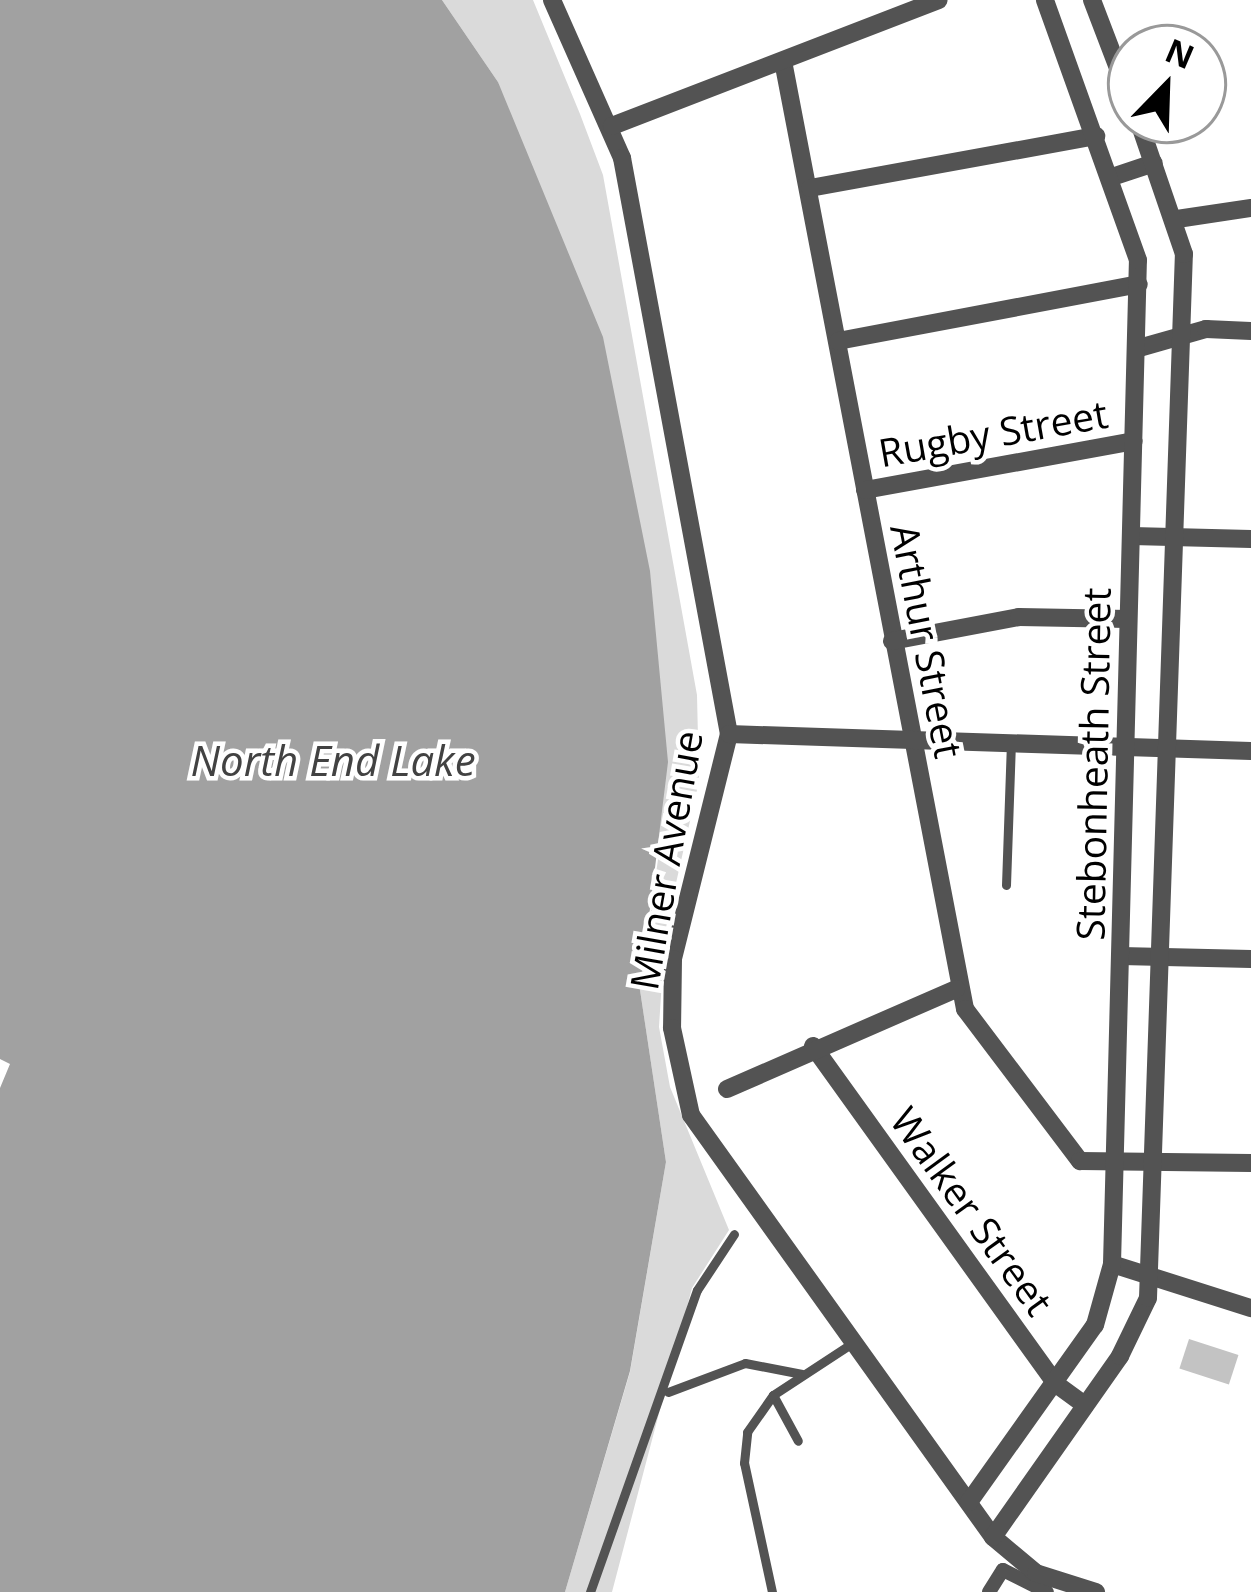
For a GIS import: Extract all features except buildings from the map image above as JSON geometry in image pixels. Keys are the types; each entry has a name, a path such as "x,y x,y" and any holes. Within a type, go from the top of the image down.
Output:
{"street":[{"name":"Milner Avenue","path":"552,0 612,126 729,734 673,959 676,1056 700,1134 993,1537 1036,1573 1096,1592"},
{"path":"612,126 938,0"},
{"name":"Stebonheath Street","path":"969,1502 1103,1312 1112,1264 1139,284 1134,232 1045,0"},
{"path":"1092,0 1107,39"},
{"name":"Arthur Street","path":"783,61 956,989 1072,1154 1115,1165"},
{"path":"810,188 1096,136"},
{"name":"Stebonheath Street","path":"993,1537 1135,1332 1150,1276 1183,335 1177,219 1147,144"},
{"path":"1112,177 1154,163"},
{"path":"1177,219 1251,208"},
{"path":"838,341 1139,284"},
{"path":"1138,348 1183,335 1251,331"},
{"name":"Rugby Street","path":"865,490 1134,441"},
{"path":"1132,536 1251,539"},
{"path":"892,641 1019,617 1128,619"},
{"path":"729,734 911,736 1251,751"},
{"path":"1121,956 1251,959"},
{"path":"728,1089 813,1046 956,989"},
{"name":"Walker Street","path":"813,1046 1056,1384 1085,1405"},
{"path":"1115,1165 1156,1159 1251,1162"},
{"path":"1112,1264 1251,1308"},
{"path":"989,1592 1004,1570 1047,1592"}],"lane":[{"path":"1006,885 1011,740"},
{"path":"590,1592 668,1392 697,1290 734,1234"},
{"path":"772,1592 744,1447 773,1395 851,1344"},
{"path":"668,1392 745,1363 802,1374"},
{"path":"773,1395 798,1441"}],"shaded area":[{"path":"442,0 533,0 603,175 697,695 699,781 665,932 659,1027 670,1087 729,1230 692,1288 612,1592 565,1592 630,1372 666,1162 640,990 659,852 498,82"}],"water":[{"name":"North End Lake","path":"0,0 442,0 498,82 603,337 650,571 668,762 640,990 666,1162 630,1371 565,1592 0,1592 0,1088 10,1064 0,1059"}]}
